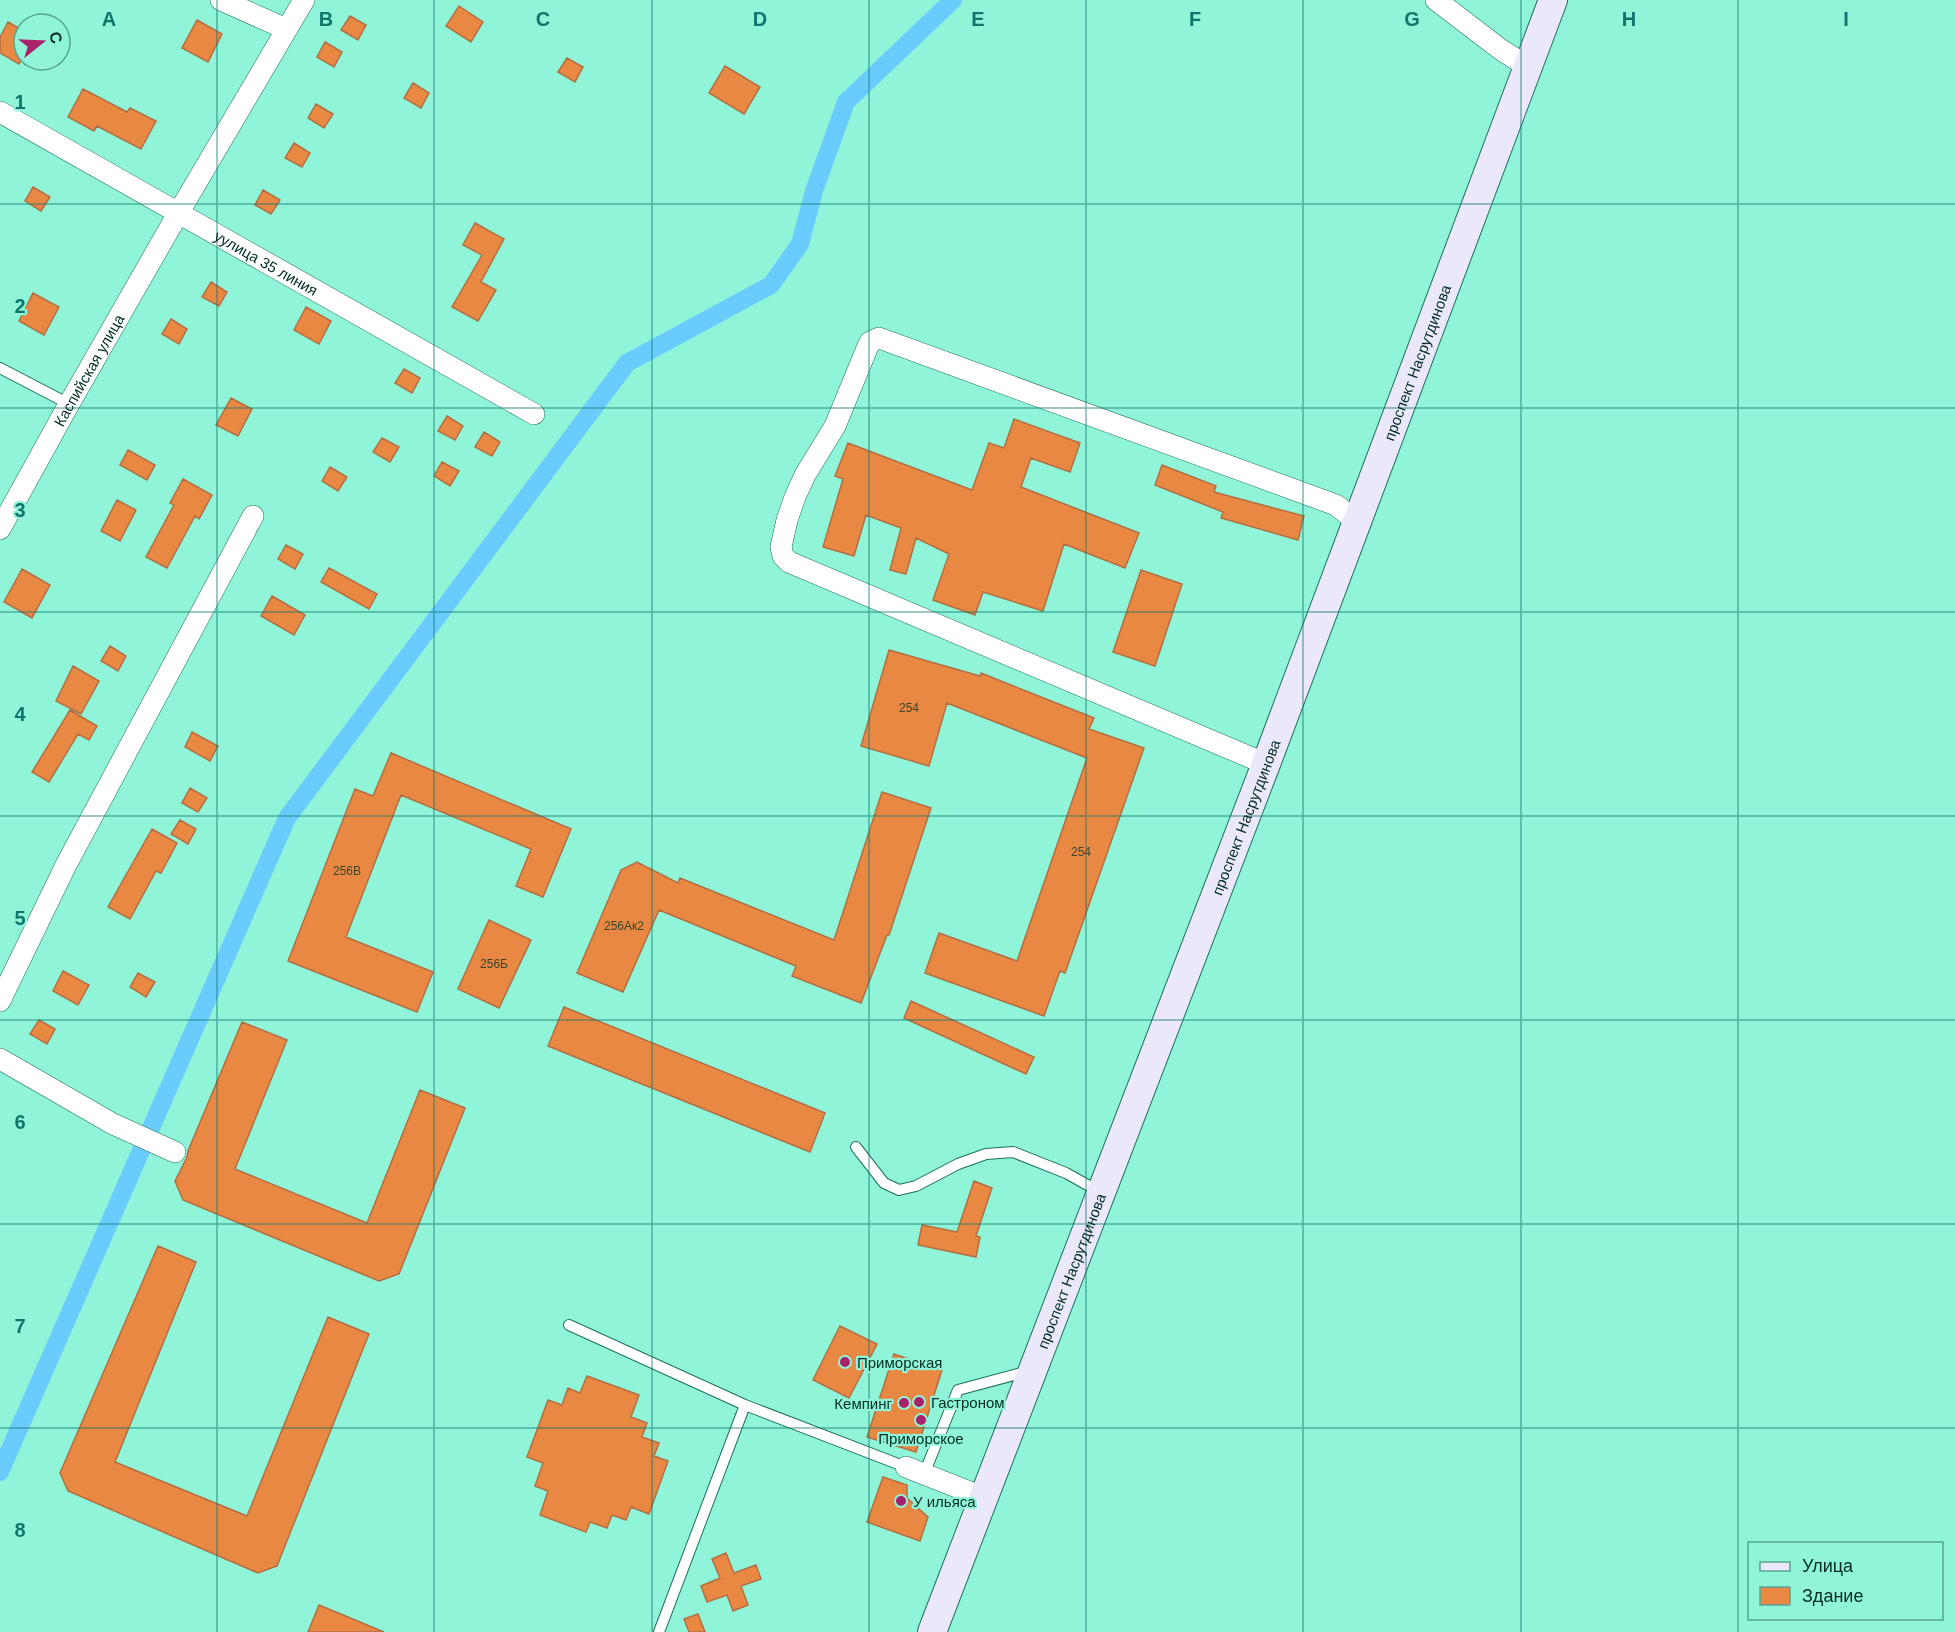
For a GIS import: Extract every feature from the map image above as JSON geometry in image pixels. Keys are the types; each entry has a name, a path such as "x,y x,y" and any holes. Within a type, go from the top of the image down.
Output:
{"main road":[{"name":"проспект Насрутдинова","path":"932,1632 1266,764 1553,0"}],"street":[{"path":"221,0 286,29"},
{"name":"Каспийская улица","path":"0,529 179,212 304,0"},
{"path":"1436,0 1500,49 1528,67"},
{"name":"уулица 35 линия","path":"0,112 534,414"},
{"path":"1266,764 789,562 783,556 781,547 795,497 805,475 835,426 870,342 879,338 1336,505 1356,521"},
{"path":"0,1000 66,865 253,516"},
{"path":"0,1059 112,1124 175,1152"},
{"path":"915,1471 985,1498"}],"lane":[{"path":"0,368 69,404"},
{"path":"856,1147 884,1183 899,1190 916,1186 958,1164 986,1154 1013,1152 1065,1173 1100,1193"},
{"path":"569,1325 744,1405 915,1471 958,1390 1032,1370"},
{"path":"659,1632 744,1405"}],"building":[{"path":"459,6 483,22 471,42 446,26"},
{"path":"350,16 366,25 358,40 341,30"},
{"path":"197,20 222,34 208,62 182,48"},
{"path":"8,22 12,24 12,60 0,53 0,37"},
{"path":"325,42 342,52 334,67 317,57"},
{"path":"567,58 583,67 575,82 558,72"},
{"path":"725,66 760,87 744,114 709,93"},
{"path":"413,83 429,93 421,108 404,98"},
{"path":"83,89 127,112 130,108 156,121 141,149 97,126 94,131 68,117"},
{"path":"316,104 333,114 324,128 308,118"},
{"path":"294,143 310,153 302,167 285,158"},
{"path":"33,187 50,197 41,211 25,201"},
{"path":"263,190 280,200 271,214 255,205"},
{"path":"475,223 504,239 481,282 496,290 478,321 452,307 482,255 463,245"},
{"path":"211,282 227,292 219,306 202,297"},
{"path":"33,293 59,307 44,335 19,321"},
{"path":"306,307 331,321 319,344 294,330"},
{"path":"171,319 187,329 179,344 162,334"},
{"path":"404,369 420,378 412,393 395,383"},
{"path":"231,398 252,409 238,436 216,425"},
{"path":"447,416 463,426 455,440 438,431"},
{"path":"1014,419 1080,443 1070,472 1031,458 1021,487 1139,533 1125,568 1064,544 1043,611 983,592 975,615 933,600 949,554 916,538 906,574 890,570 901,528 866,515 854,556 823,547 843,479 835,476 848,443 972,490 989,443 1004,448"},
{"path":"484,432 500,442 492,456 475,447"},
{"path":"382,438 399,447 390,462 373,452"},
{"path":"128,450 155,465 147,480 120,465"},
{"path":"442,462 459,471 450,486 434,476"},
{"path":"1162,465 1216,486 1214,492 1304,516 1298,540 1221,518 1223,512 1155,485"},
{"path":"330,467 347,477 338,491 322,481"},
{"path":"183,479 212,495 199,519 195,516 167,568 146,557 174,505 170,503"},
{"path":"117,500 136,510 120,541 101,531"},
{"path":"286,545 303,554 295,569 278,559"},
{"path":"329,568 377,594 369,609 321,582"},
{"path":"22,569 50,585 32,618 4,602"},
{"path":"1141,570 1182,584 1155,666 1113,652"},
{"path":"272,596 305,615 294,635 261,616"},
{"path":"110,646 126,656 118,671 101,661"},
{"path":"889,650 980,676 981,673 1094,718 1089,729 1144,748 1065,973 1060,971 1044,1016 925,973 939,933 1017,961 1087,758 947,703 929,766 861,746"},
{"path":"73,666 99,681 81,714 56,701"},
{"path":"70,710 97,726 89,740 78,734 49,782 32,772"},
{"path":"192,732 218,746 210,761 185,747"},
{"path":"391,753 571,829 543,897 516,886 531,849 401,795 346,937 433,972 417,1012 288,961 355,789 373,796"},
{"path":"190,788 207,798 198,812 182,803"},
{"path":"882,792 931,808 889,935 887,935 861,1003 792,976 796,966 659,910 623,992 577,973 621,870 637,862 678,883 680,878 834,940"},
{"path":"180,820 196,829 188,844 171,834"},
{"path":"152,829 177,843 161,873 156,871 130,919 108,907"},
{"path":"489,920 531,940 499,1008 458,989"},
{"path":"63,971 89,985 78,1005 53,991"},
{"path":"138,973 155,982 146,997 130,987"},
{"path":"911,1001 1034,1057 1026,1074 904,1018"},
{"path":"564,1007 825,1113 810,1152 548,1046"},
{"path":"39,1020 55,1029 47,1044 30,1034"},
{"path":"242,1022 287,1040 235,1169 367,1223 420,1090 465,1108 399,1274 379,1281 183,1200 175,1181"},
{"path":"974,1181 992,1188 976,1236 980,1237 976,1257 918,1245 922,1225 957,1232"},
{"path":"158,1246 196,1262 115,1462 247,1516 328,1317 369,1334 277,1566 258,1573 68,1491 60,1473"},
{"name":"Приморская","path":"840,1326 877,1344 849,1398 813,1380"},
{"name":"Кемпинг","path":"894,1354 942,1370 916,1452 867,1437"},
{"path":"587,1376 639,1395 631,1417 647,1423 642,1437 659,1443 654,1456 668,1461 649,1514 631,1507 626,1520 612,1515 607,1528 590,1522 586,1532 540,1515 548,1491 535,1486 543,1463 527,1457 548,1400 562,1405 568,1388 580,1393"},
{"name":"У ильяса","path":"883,1477 907,1485 907,1498 928,1517 920,1541 867,1522"},
{"path":"726,1553 734,1573 756,1565 761,1579 741,1586 748,1605 733,1611 727,1595 707,1602 701,1586 720,1578 712,1559"},
{"path":"319,1605 384,1632 308,1632"},
{"path":"698,1614 705,1632 689,1632 684,1619"}],"waterway":[{"path":"0,1472 287,818 627,363 771,285 800,244 814,191 846,102 953,0"}],"place":[{"name":"Приморская","path":"845,1362"},
{"name":"Гастроном","path":"919,1402"},
{"name":"Кемпинг","path":"904,1403"},
{"name":"Приморское","path":"921,1420"},
{"name":"У ильяса","path":"901,1501"}]}
